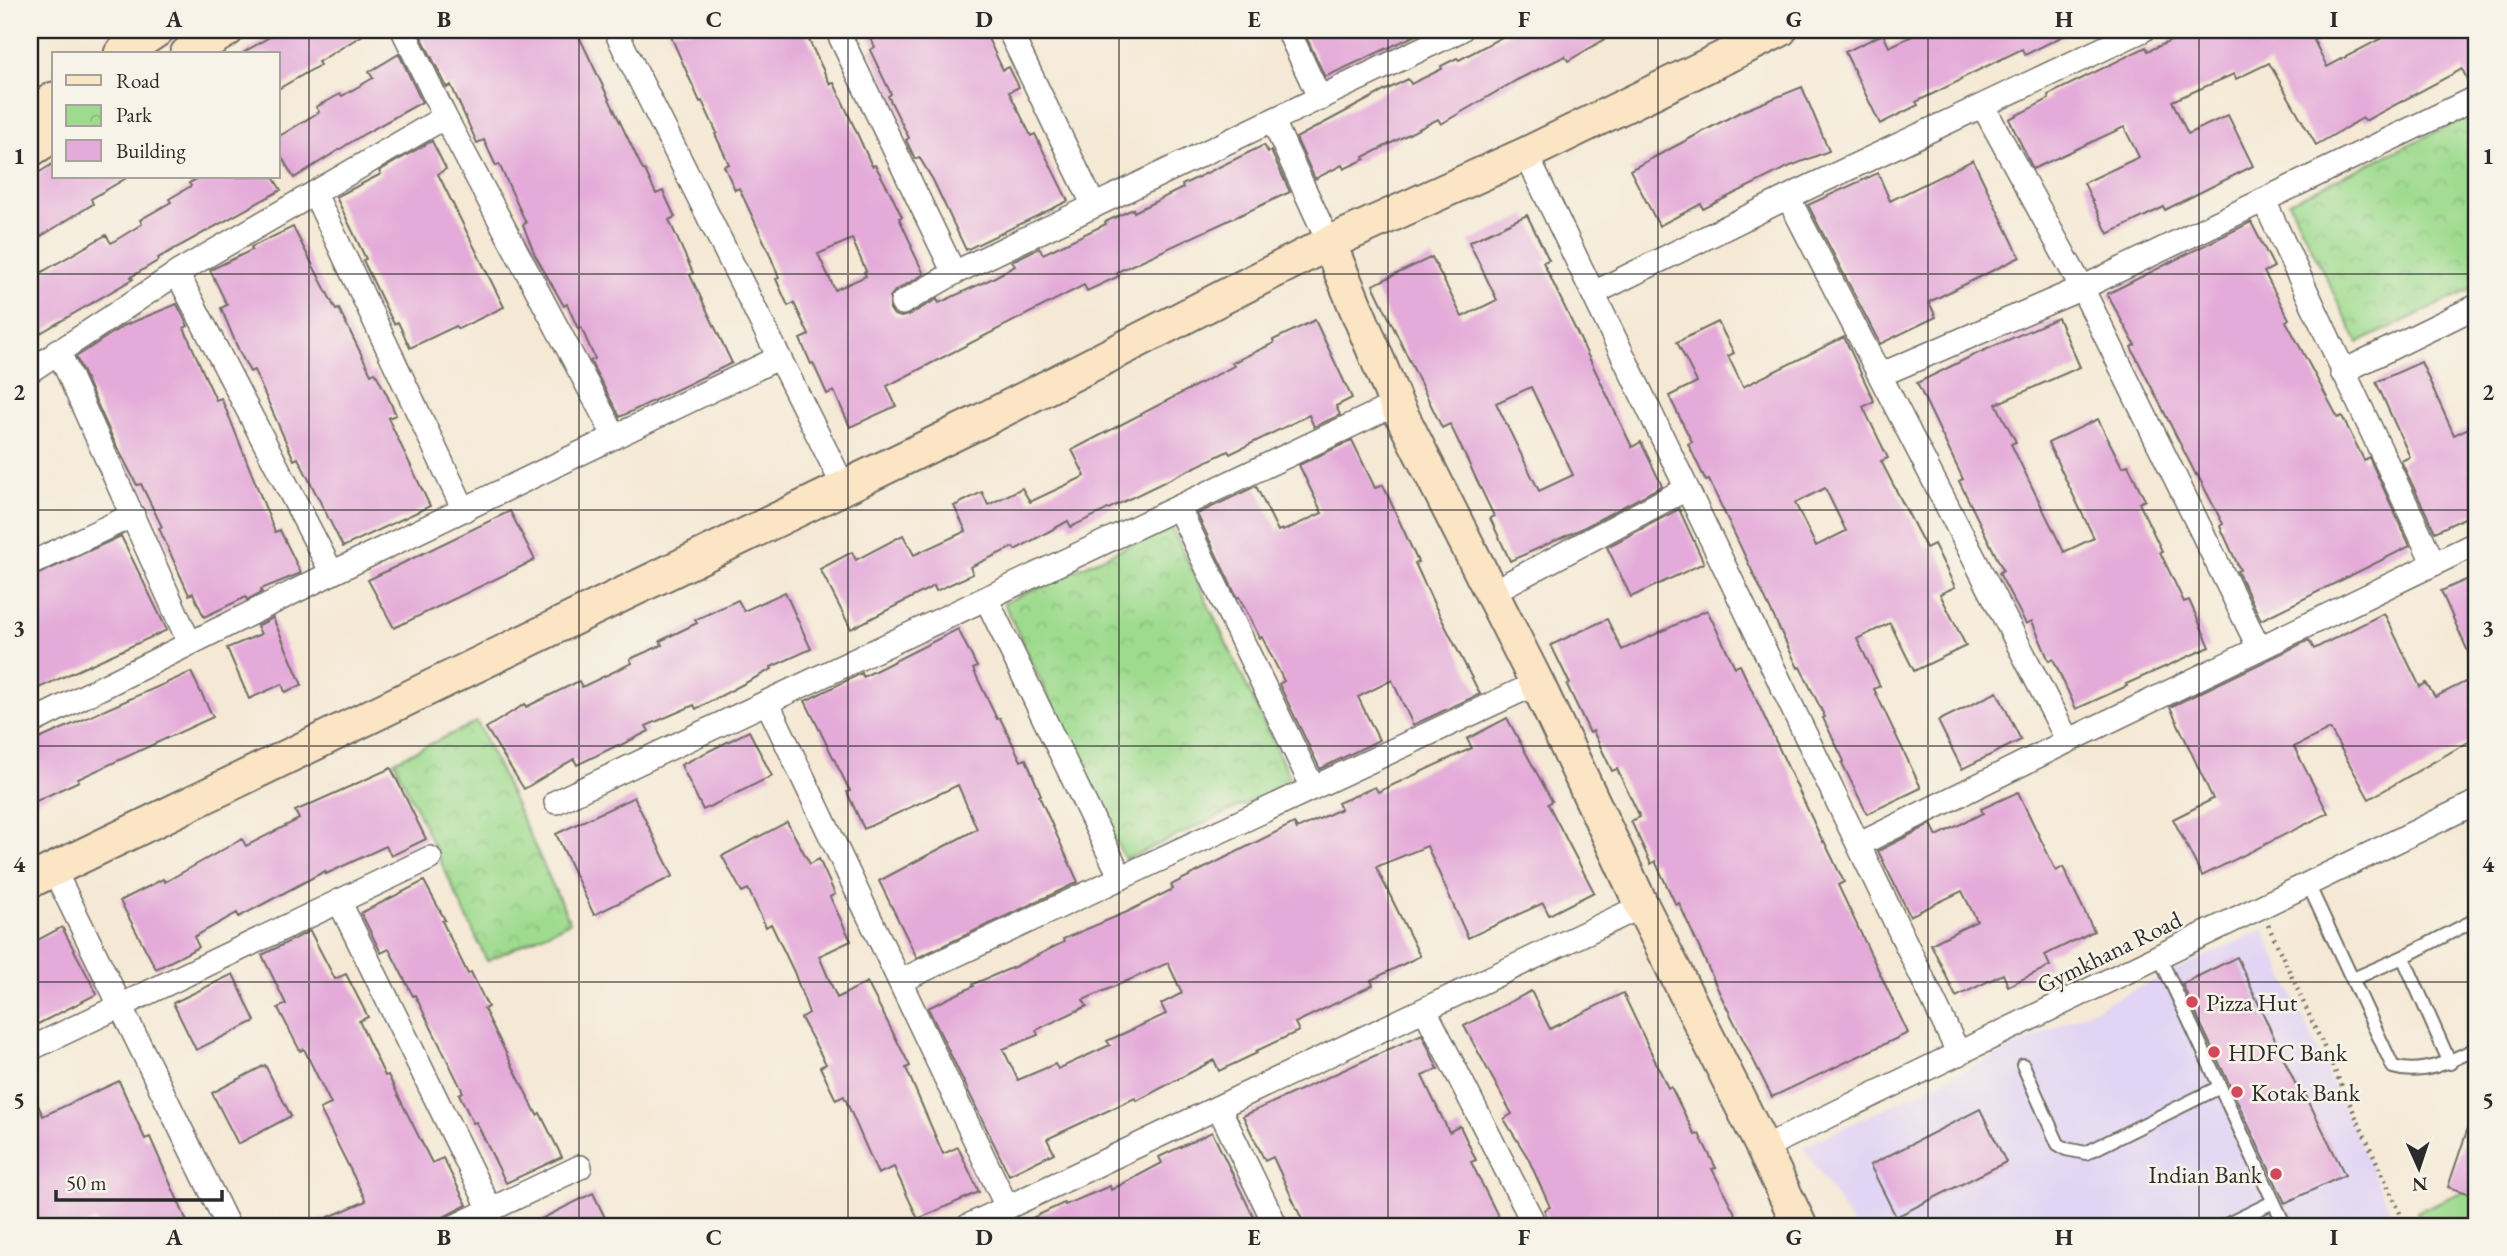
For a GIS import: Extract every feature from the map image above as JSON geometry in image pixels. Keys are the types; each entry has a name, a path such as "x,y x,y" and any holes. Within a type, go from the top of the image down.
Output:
{"street":[{"path":"124,52 158,30"},
{"path":"190,52 227,30"},
{"path":"403,30 445,117 615,437"},
{"path":"615,30 844,486"},
{"path":"837,30 954,273"},
{"path":"1009,30 1094,206"},
{"path":"1288,30 1320,99"},
{"path":"228,1226 121,1004 42,875 981,421 1329,243 1526,154 1780,30"},
{"path":"1594,293 1788,197 2143,30"},
{"path":"902,303 954,273 1320,99 1455,31"},
{"path":"1880,375 2082,288 2477,97"},
{"path":"30,115 52,100"},
{"path":"1983,107 2082,288 2259,648"},
{"path":"30,371 177,273 445,117"},
{"path":"1273,121 1329,243 1396,404 1537,683 1642,906 1800,1226"},
{"path":"30,150 52,136"},
{"path":"1526,154 1959,1054"},
{"path":"315,194 464,510"},
{"path":"1788,197 2068,741"},
{"path":"2263,201 2434,565"},
{"path":"177,273 332,573"},
{"path":"2342,372 2477,306"},
{"path":"58,350 189,642"},
{"path":"30,723 189,642 778,358"},
{"path":"556,802 1396,404"},
{"path":"1490,593 1686,489"},
{"path":"1178,507 1313,788"},
{"path":"30,564 133,514"},
{"path":"1860,844 2477,544"},
{"path":"986,598 1121,878"},
{"path":"900,981 1537,683"},
{"path":"767,702 1007,1207"},
{"name":"Gymkhana Road","path":"1763,1147 2477,802"},
{"path":"30,1049 430,858"},
{"path":"339,901 491,1209"},
{"path":"968,1226 1642,906"},
{"path":"1425,1010 1535,1226"},
{"path":"1219,1108 1276,1226"},
{"path":"456,1226 580,1167"}],"lane":[{"path":"2308,884 2393,1067 2417,1069 2450,1063 2477,1048"},
{"path":"2353,979 2477,919"},
{"path":"2159,956 2285,1226"},
{"path":"2403,957 2450,1063"},
{"path":"2024,1065 2057,1143 2066,1149 2086,1153 2221,1087"},
{"path":"2224,1226 2273,1202"}],"path":[{"path":"2260,908 2406,1226"}],"shaded area":[{"path":"2263,929 2397,1226 1854,1226 1803,1147"}],"green space":[{"path":"2477,112 2477,286 2358,343 2289,202"},
{"path":"1171,526 1292,782 1125,860 1004,603"},
{"path":"477,722 570,922 487,961 394,761"},
{"path":"2472,1187 2477,1198 2477,1226 2424,1226 2417,1212"}],"building":[{"path":"281,30 371,30 318,62 320,65 280,88 280,52 244,52"},
{"path":"418,30 576,30 643,170 656,194 663,191 675,217 669,220 693,273 690,275 732,363 620,417 590,361 595,359 581,327 578,329 567,304 564,306 535,255 523,225 526,223 499,164 496,166 484,140 477,143 451,85 447,88"},
{"path":"668,30 804,30 830,84 834,83 872,166 875,165 890,192 924,274 895,291 890,297 890,309 894,315 901,317 937,299 939,303 991,279 1015,266 1012,261 1039,248 1043,254 1133,209 1134,212 1264,145 1268,152 1271,151 1290,192 1117,272 1119,276 1087,291 1084,285 887,386 896,406 850,427 834,391 827,394 813,363 811,364 800,339 809,335 794,303 788,306 776,279 779,278 768,250 739,188 735,190 724,166 729,164 715,134 717,133 702,101 700,102","holes":["852,239 866,276 835,290 818,254"]},
{"path":"866,30 984,30 1003,70 1009,67 1019,87 1009,92 1031,136 1035,134 1068,201 966,250 933,180 919,157 915,159 906,140 909,138 888,96 891,94 870,50 875,47"},
{"path":"1303,30 1427,30 1325,77"},
{"path":"1515,30 1620,30 1568,61 1565,56 1517,80 1441,124 1438,119 1364,157 1365,159 1344,169 1342,165 1315,179 1296,138 1408,79 1411,84 1442,69 1441,66 1457,58 1459,60"},
{"path":"1925,30 2075,30 2025,55 2022,49 1916,102 1918,105 1880,124 1845,52 1883,34 1889,47"},
{"path":"2196,30 2309,30 2327,67 2397,30 2477,30 2477,83 2470,85 2462,69 2365,121 2363,118 2316,145 2269,63 2236,79 2234,74 2172,101 2188,134 2228,115 2253,166 2165,210 2164,207 2108,234 2084,183 2139,157 2124,127 2033,169 2009,119 2049,99 2048,95 2146,47 2148,51"},
{"path":"399,54 422,102 294,178 280,154 280,136 319,112 316,107 373,78 369,72"},
{"path":"1802,87 1829,151 1788,167 1703,209 1701,204 1659,226 1630,170 1740,112"},
{"path":"432,141 446,169 438,174 504,307 410,348 398,322 394,324 384,304 336,197 381,174 379,171"},
{"path":"1973,160 2020,257 1929,302 1936,317 1880,344 1808,205 1878,173 1890,201"},
{"path":"52,164 52,178 126,178 91,199 93,204 30,243 30,178"},
{"path":"198,178 274,178 281,190 158,258 159,260 131,277 133,279 30,339 30,279 106,235 111,243 142,224 140,220 171,202 169,199 191,186 189,183"},
{"path":"1527,215 1549,260 1543,262 1632,447 1641,442 1662,486 1581,529 1510,561 1490,518 1494,516 1450,424 1442,428 1373,285 1432,257 1462,317 1497,300 1469,242","holes":["1531,387 1573,475 1539,491 1496,403"]},
{"path":"2251,222 2274,267 2264,272 2289,319 2286,321 2338,418 2342,416 2364,460 2369,457 2410,546 2261,620 2237,571 2240,570 2220,526 2223,524 2131,347 2135,345 2107,294"},
{"path":"293,227 336,310 339,309 371,374 375,372 387,395 396,415 388,418 430,506 343,547 298,458 294,460 254,370 250,372 239,351 221,308 227,305 210,270"},
{"path":"177,304 188,326 184,328 216,400 221,398 275,532 280,530 301,573 261,589 262,592 247,600 246,597 204,617 193,593 189,595 159,528 162,527 141,484 137,485 114,441 76,357 123,326"},
{"path":"2058,318 2080,367 1996,404 2016,442 2011,444 2064,552 2094,538 2048,443 2098,419 2122,467 2128,465 2145,500 2139,503 2162,551 2160,552 2184,602 2189,600 2210,647 2076,709 2053,659 2049,661 2032,621 2026,624 1999,573 2003,570 1959,481 1963,479 1917,383"},
{"path":"1315,320 1352,398 1336,406 1340,415 1314,427 1309,415 1071,527 1068,521 1015,550 1013,547 970,567 973,574 936,591 934,586 851,629 820,569 852,552 856,560 903,535 914,555 966,531 954,506 982,492 988,505 1022,488 1030,502 1085,476 1072,450 1234,366 1232,363"},
{"path":"1718,322 1734,353 1728,356 1743,387 1844,337 1874,401 1863,407 1888,458 1881,461 1926,548 1934,544 1955,587 1940,594 1966,646 1914,671 1890,623 1857,639 1880,686 1874,689 1921,788 1867,814 1842,763 1844,761 1823,718 1825,717 1800,667 1798,668 1709,480 1706,481 1688,444 1692,442 1669,396 1697,382 1677,342","holes":["1825,488 1846,531 1816,546 1795,503"]},
{"path":"2421,362 2454,435 2477,424 2477,512 2435,532 2401,461 2410,457 2376,382"},
{"path":"1352,440 1375,488 1383,485 1434,604 1480,694 1413,725 1392,680 1358,697 1379,740 1320,769 1279,684 1284,681 1262,637 1260,638 1239,597 1237,598 1197,514 1256,486 1278,531 1322,513 1299,465"},
{"path":"1679,509 1704,563 1631,597 1607,547"},
{"path":"510,511 535,560 394,628 368,580"},
{"path":"121,536 167,630 30,692 30,578"},
{"path":"2477,575 2477,672 2441,591"},
{"path":"785,592 811,649 771,667 772,669 696,709 694,705 646,726 649,731 619,746 577,765 574,759 524,789 486,728 525,704 526,707 579,681 582,687 632,663 630,659 662,645 660,641 697,623 695,620 738,600 744,611"},
{"path":"1707,610 1735,667 1740,665 1844,882 1838,885 1908,1033 1772,1097 1720,994 1679,903 1676,905 1655,861 1651,864 1631,821 1640,817 1617,769 1612,771 1593,731 1590,733 1551,645 1607,619 1622,650"},
{"path":"2384,613 2420,687 2426,683 2435,697 2477,676 2477,737 2369,799 2330,729 2294,747 2328,813 2202,876 2173,819 2213,799 2170,707 2309,640 2314,649"},
{"path":"273,618 302,685 285,692 282,684 249,699 227,648 261,634 257,626"},
{"path":"958,629 977,667 973,669 997,719 1000,718 1021,761 1026,759 1041,795 1039,796 1078,882 917,958 879,881 977,829 958,785 864,829 847,792 850,791 805,701 862,673 863,677"},
{"path":"191,672 213,717 30,804 30,743"},
{"path":"1997,692 2021,740 1962,769 1938,721"},
{"path":"1507,718 1552,801 1548,804 1594,892 1549,915 1543,903 1468,938 1427,846 1376,867 1420,956 1371,980 1373,985 1295,1023 1299,1031 1256,1051 1257,1053 1219,1071 1214,1060 1137,1101 1135,1098 1047,1139 1054,1153 1009,1175 928,1008 1064,942 1063,939 1173,889 1171,885 1294,823 1297,829 1341,809 1338,803 1375,787 1378,792 1472,748 1467,739","holes":["1168,963 1182,993 1161,1004 1166,1014 1107,1041 1110,1045 1058,1069 1055,1064 1018,1080 1003,1049 1038,1035 1036,1030 1087,1006 1083,1000"]},
{"path":"749,731 772,776 703,810 681,765"},
{"path":"391,768 426,839 391,856 386,846 326,874 325,871 239,917 237,913 194,937 199,947 156,969 120,901 163,879 165,882 242,839 246,846 299,819 295,811"},
{"path":"2018,792 2056,871 2063,867 2094,931 2045,955 2050,966 2008,986 2003,974 1956,997 1931,944 1977,921 1962,891 1910,916 1878,851 1931,824 1937,836 1983,813 1981,809"},
{"path":"634,797 673,876 594,915 556,834"},
{"path":"787,822 810,864 819,859 835,894 830,897 851,941 819,956 837,998 867,982 910,1066 906,1068 943,1154 958,1147 979,1192 918,1219 894,1167 878,1174 844,1096 836,1100 820,1067 826,1064 801,1018 809,1013 794,972 771,924 766,927 748,889 742,892 722,856"},
{"path":"424,881 445,920 442,921 468,974 471,972 488,1007 484,1009 537,1115 540,1113 562,1157 506,1183 476,1122 473,1123 459,1094 463,1092 415,995 413,996 389,949 381,953 361,913"},
{"path":"62,927 97,994 30,1028 30,944"},
{"path":"310,931 335,979 346,974 368,1017 359,1021 385,1076 388,1075 432,1163 443,1158 467,1205 426,1226 308,1226 366,1201 320,1109 331,1104 304,1049 300,1051 278,1008 286,1004 262,955"},
{"path":"2237,957 2301,1096 2305,1094 2345,1175 2285,1203 2182,984"},
{"path":"233,974 255,1021 196,1050 173,1003"},
{"path":"1531,991 1550,1029 1623,993 1668,1088 1671,1087 1695,1135 1699,1134 1716,1168 1712,1169 1739,1221 1729,1226 1552,1226 1544,1210 1550,1207 1528,1158 1504,1119 1512,1114 1464,1026"},
{"path":"1422,1034 1438,1069 1422,1076 1449,1132 1460,1126 1476,1160 1471,1162 1503,1226 1305,1226 1273,1157 1265,1161 1243,1116"},
{"path":"265,1065 291,1116 238,1144 212,1093"},
{"path":"119,1081 145,1139 150,1137 189,1226 98,1226 95,1220 81,1226 30,1226 30,1088 43,1116"},
{"path":"1980,1109 2006,1162 1896,1217 1870,1165"},
{"path":"2474,1110 2477,1110 2477,1196 2448,1187"},
{"path":"1212,1132 1258,1226 1015,1226 1064,1203 1065,1205 1110,1186 1111,1190 1162,1163 1159,1157"},
{"path":"593,1193 609,1226 527,1226"}],"place":[{"name":"Pizza Hut","path":"2192,1002"},
{"name":"HDFC Bank","path":"2214,1052"},
{"name":"Kotak Bank","path":"2237,1092"},
{"name":"Indian Bank","path":"2276,1174"}]}
